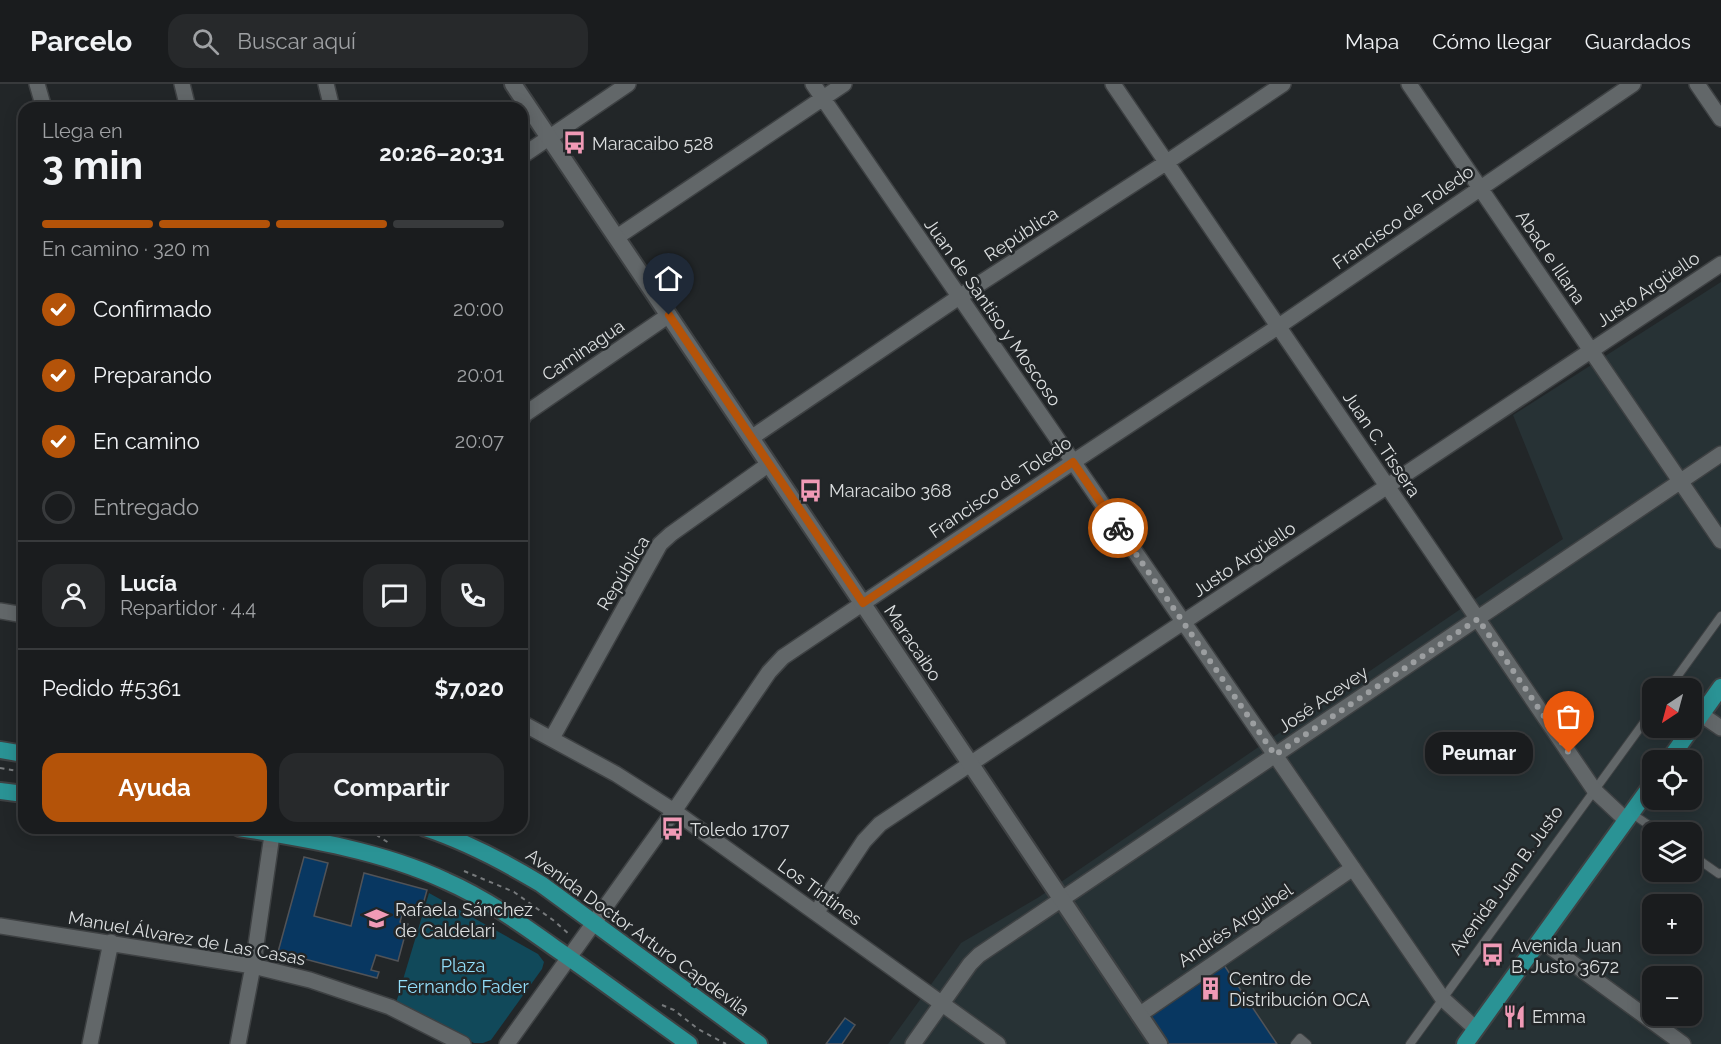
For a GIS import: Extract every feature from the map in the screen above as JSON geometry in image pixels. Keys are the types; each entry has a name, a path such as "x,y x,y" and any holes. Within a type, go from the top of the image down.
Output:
{"main road":[{"name":"Maracaibo","path":"513,84 525,102"},
{"name":"Maracaibo","path":"528,106 1159,1044"},
{"path":"1702,715 1721,687"},
{"path":"0,750 18,752"},
{"path":"0,791 18,793"},
{"path":"1466,1044 1642,798"},
{"path":"285,834 381,857 418,869 482,899 569,958 688,1044"},
{"name":"Avenida Doctor Arturo Capdevila","path":"441,834 506,862 594,922 759,1044"}],"street":[{"path":"37,84 42,102"},
{"path":"182,84 186,102"},
{"path":"326,84 331,102"},
{"path":"528,152 628,84"},
{"name":"Juan de Santiso y Moscoso","path":"813,84 1443,999 1476,1029"},
{"path":"617,237 844,84"},
{"name":"Juan C. Tissera","path":"1113,84 1595,791 1629,816"},
{"name":"República","path":"751,438 959,297 1283,84"},
{"name":"Abad e Illana","path":"1409,84 1721,541"},
{"name":"Francisco de Toledo","path":"507,1044 674,811 769,672 783,657 1279,326 1633,84"},
{"path":"1697,84 1721,119"},
{"name":"Justo Argüello","path":"816,913 870,833 1721,264"},
{"name":"Caminagua","path":"528,412 669,315"},
{"name":"José Acevey","path":"913,1044 970,964 979,955 1721,454"},
{"name":"República","path":"552,738 660,544 769,464"},
{"path":"0,611 18,614"},
{"path":"1702,715 1721,729"},
{"name":"Los Tintines","path":"528,726 616,774 674,811 998,1044"},
{"path":"238,1044 253,966 273,834"},
{"name":"Andrés Arguibel","path":"1139,1015 1353,868"},
{"name":"Manuel Álvarez de Las Casas","path":"0,926 253,966 310,980 379,1003 463,1044"},
{"path":"1541,940 1683,1044"},
{"path":"90,1044 111,942"}],"lane":[{"path":"1676,678 1721,616"},
{"name":"Avenida Juan B. Justo","path":"1410,1044 1642,725"},
{"path":"1629,816 1642,823"},
{"path":"1702,862 1719,874 1721,873"},
{"path":"1295,1044 1300,1038 1307,1044"}],"path":[{"path":"0,768 18,771"}],"shaded area":[{"path":"1721,282 1721,1044 888,1044 961,943 1039,897 1563,539 1513,415"}],"green space":[{"name":"Plaza Fernando Fader","path":"429,893 538,954 544,962 542,969 491,1040 474,1043 396,1003"}],"building":[{"name":"Rafaela Sánchez de Caldelari","path":"304,857 328,863 314,916 351,926 364,873 427,890 422,908 399,902 396,913 402,915 400,922 408,924 398,961 376,955 371,970 379,972 377,978 278,952"},
{"name":"Centro de Distribución OCA","path":"1222,962 1277,1044 1166,1044 1146,1013"},
{"path":"845,1018 855,1025 842,1044 826,1044"}],"way so far":[{"path":"1118,528 1275,755 1478,619 1569,753"}],"place":[{"name":"Maracaibo 528","path":"574,143"},
{"name":"Maracaibo 368","path":"811,490"},
{"name":"Peumar","path":"1569,753"},
{"name":"Toledo 1707","path":"672,829"},
{"name":"Rafaela Sánchez de Caldelari","path":"377,919"},
{"name":"Avenida Juan B. Justo 3672","path":"1493,955"},
{"name":"Centro de Distribución OCA","path":"1211,988"},
{"name":"Emma","path":"1514,1016"}],"route":[{"path":"669,315 863,603 1073,462 1118,528"}]}
